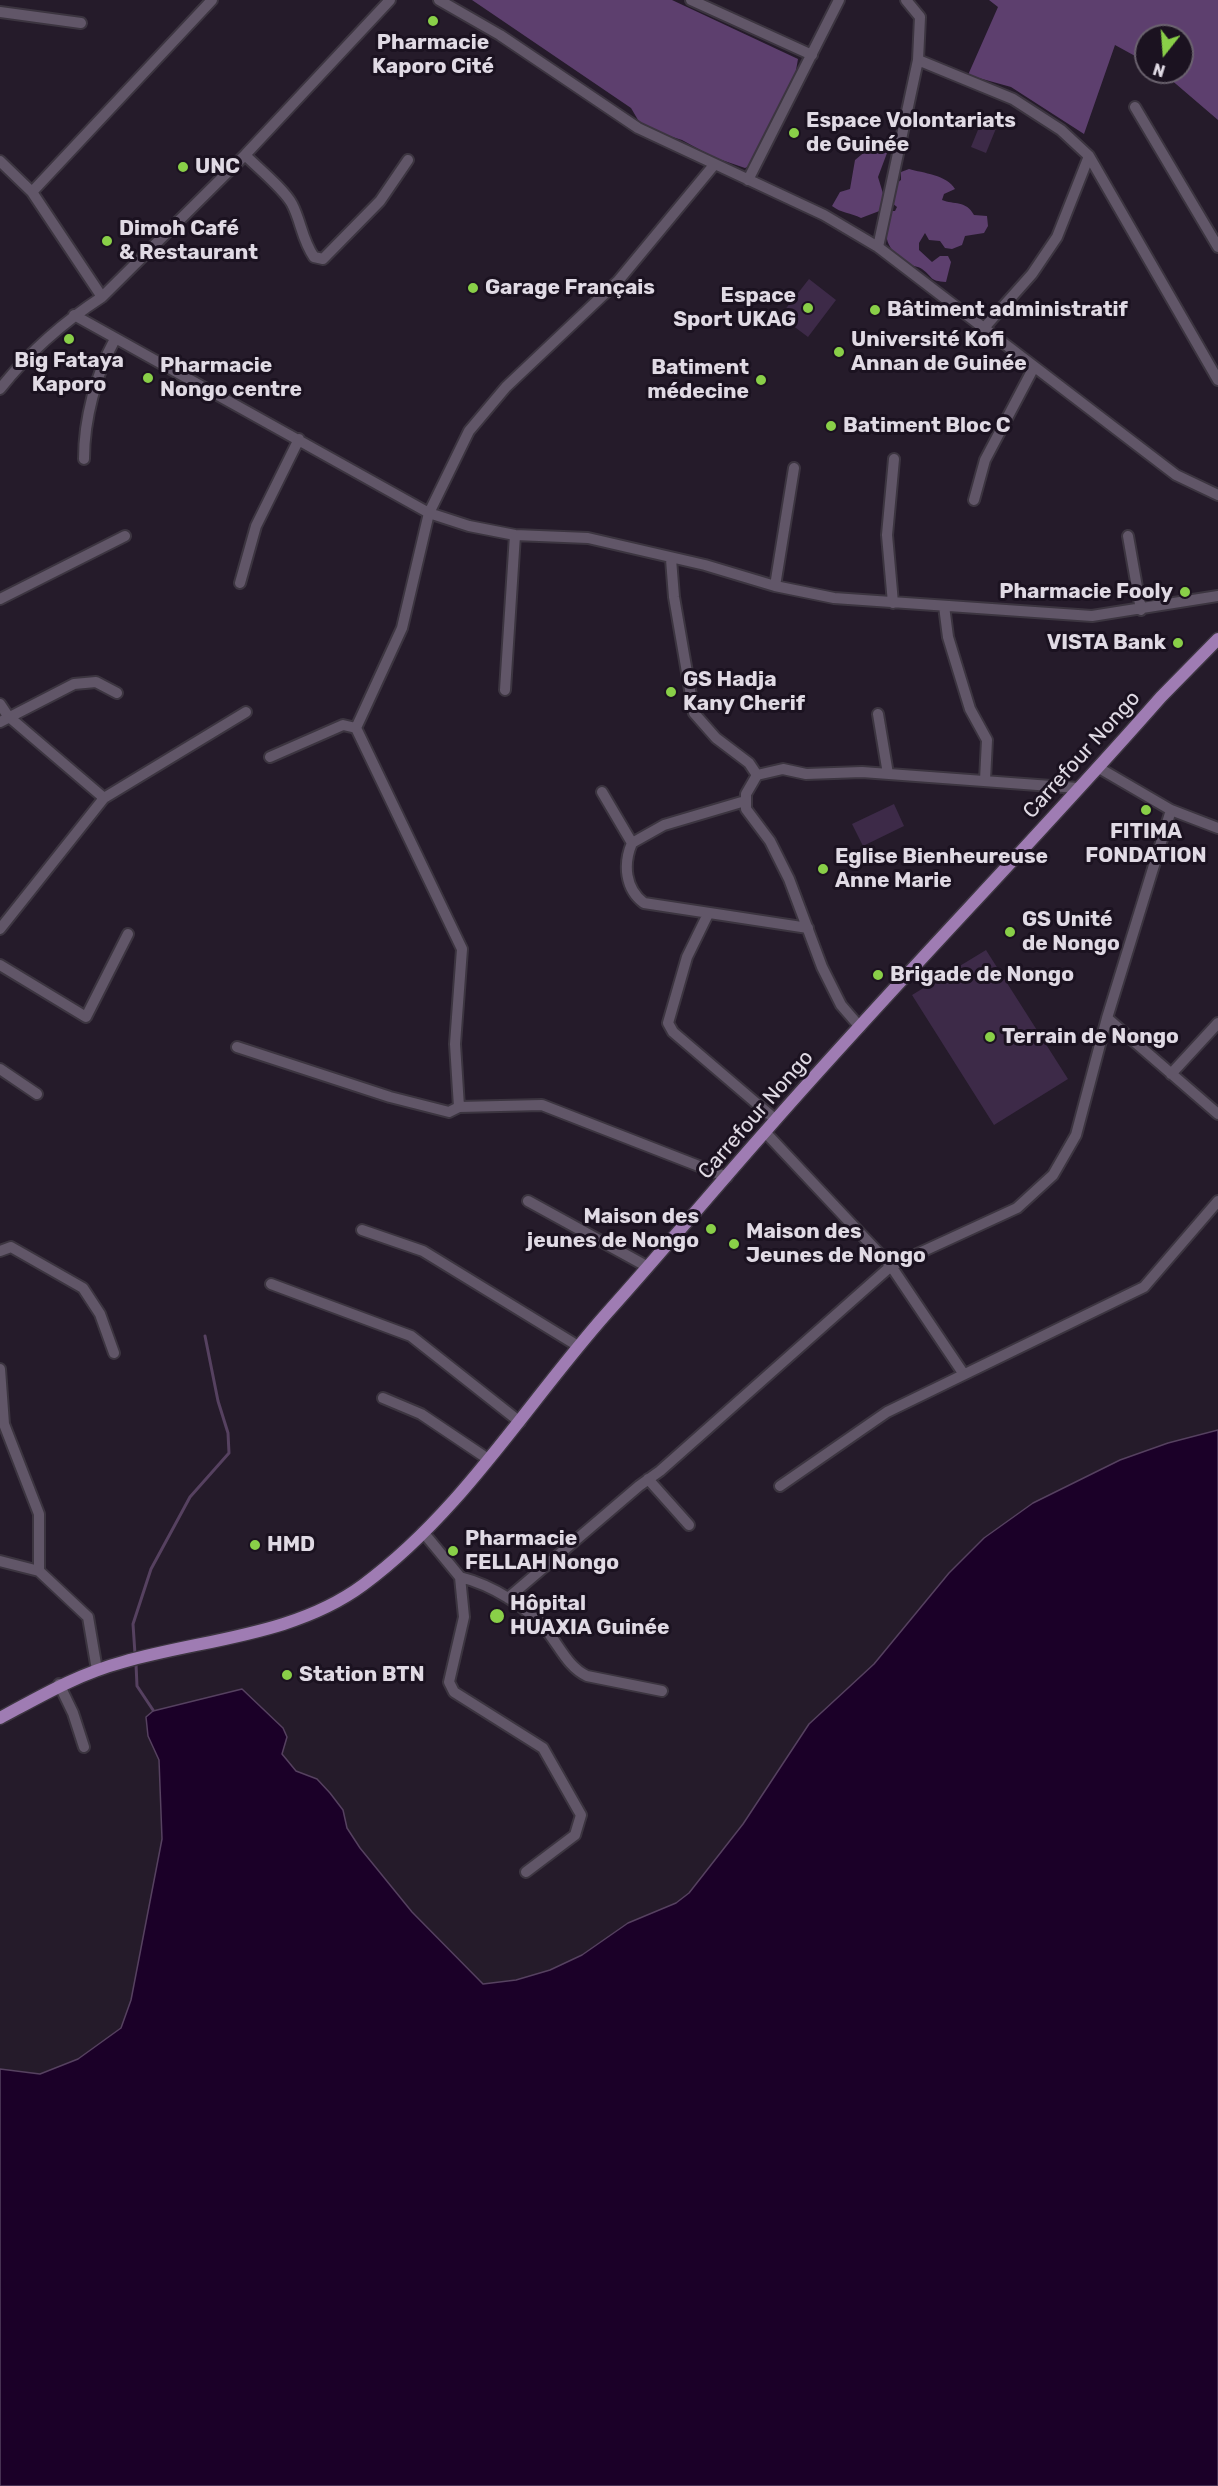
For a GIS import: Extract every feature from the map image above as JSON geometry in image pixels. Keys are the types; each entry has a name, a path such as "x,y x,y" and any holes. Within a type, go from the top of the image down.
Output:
{"main road":[{"name":"Carrefour Nongo","path":"0,1718 58,1684 122,1662 255,1632 310,1616 363,1585 423,1532 520,1422 578,1346 765,1132 1161,698 1216,644"}],"street":[{"path":"32,192 212,0"},
{"path":"0,389 29,354 74,315 102,297 245,155 390,0"},
{"path":"439,0 460,5 638,128 824,214 878,247 1176,475 1218,495"},
{"path":"691,0 812,55"},
{"path":"748,180 839,0"},
{"path":"878,247 918,60 920,17 906,0"},
{"path":"0,12 81,23"},
{"path":"918,60 1013,99 1061,130 1089,156 1218,380"},
{"path":"1135,107 1218,247"},
{"path":"245,155 292,203 300,232 311,253 314,257 322,259 380,201 408,160"},
{"path":"984,328 1032,274 1057,237 1089,156"},
{"path":"0,161 32,192 102,297"},
{"path":"356,728 402,628 429,513 469,431 506,387 618,281 714,165"},
{"path":"74,315 429,513 469,526 514,535 588,538 671,560 705,565 775,586 834,597 893,603 1082,615 1141,610 1218,596"},
{"path":"84,459 84,441 102,363 115,339"},
{"path":"974,500 985,460 1034,367"},
{"path":"240,583 256,526 299,439"},
{"path":"893,603 886,535 894,459"},
{"path":"775,586 794,468"},
{"path":"505,690 514,535"},
{"path":"0,599 125,536"},
{"path":"1128,536 1141,610"},
{"path":"671,560 674,597 694,713 716,738 749,763 757,775"},
{"path":"944,606 948,637 970,709 987,740 985,780"},
{"path":"4,719 74,684 96,682 117,693"},
{"path":"0,704 4,719 104,798"},
{"path":"0,928 104,798 246,712"},
{"path":"878,714 888,774"},
{"path":"270,757 343,725 356,728"},
{"path":"356,728 462,949 455,1044 459,1107"},
{"path":"1099,768 1172,810 1218,828"},
{"path":"860,1027 841,1005 822,967 784,869 770,841 746,809 748,788 757,775 783,769 806,774 888,774 1078,788"},
{"path":"602,792 632,843"},
{"path":"745,801 664,825 632,843 627,854 627,876 636,897 644,903 808,928"},
{"path":"508,1598 727,1413 891,1266 1017,1208 1053,1175 1076,1135 1107,1018 1172,810"},
{"path":"708,914 687,957 668,1023 673,1032 776,1120"},
{"path":"0,965 86,1017 128,934"},
{"path":"1107,1018 1218,1114"},
{"path":"1171,1074 1218,1023"},
{"path":"237,1047 390,1097 449,1112 459,1107 542,1106 727,1177"},
{"path":"0,1069 38,1094"},
{"path":"765,1132 891,1266 963,1373"},
{"path":"528,1201 648,1267"},
{"path":"780,1486 887,1412 963,1373 1144,1287 1218,1201"},
{"path":"362,1230 423,1251 578,1346"},
{"path":"0,1251 11,1247 82,1288 100,1314 114,1353"},
{"path":"271,1284 411,1336 520,1422"},
{"path":"0,1369 4,1424 39,1514 39,1571"},
{"path":"383,1398 421,1414 488,1459"},
{"path":"648,1479 690,1526"},
{"path":"423,1532 460,1577 464,1617 449,1682 454,1692 543,1748 581,1815 575,1835 526,1872"},
{"path":"0,1561 39,1571 87,1617 97,1670"},
{"path":"460,1577 475,1581 508,1598 546,1629 576,1670 587,1676 662,1691"},
{"path":"58,1684 73,1713 84,1747"}],"shaded area":[{"path":"472,0 672,0 798,59 795,76 760,144 766,154 760,162 745,168 713,157 682,140 650,130 641,125 631,108"},
{"path":"989,0 1218,0 1218,120 1176,84 1194,84 1194,24 1134,24 1134,55 1115,45 1084,134 1011,87 968,75 998,7"},
{"path":"984,115 999,121 986,153 971,147"},
{"path":"868,143 887,153 878,177 885,200 882,210 861,218 832,206 840,192 850,189 855,160 867,150 864,144"},
{"path":"909,169 934,175 951,184 955,189 944,194 942,200 964,205 974,215 987,216 988,226 984,233 965,236 962,245 952,249 945,248 940,241 929,240 925,233 919,243 919,250 932,262 940,256 948,256 951,262 946,282 934,280 920,268 908,264 895,253 888,242 886,228 890,211 895,211 897,207 892,203 894,185 901,180 901,172"},
{"name":"Espace Sport UKAG","path":"809,279 836,300 808,337 780,316"},
{"path":"894,804 904,826 863,846 852,824"},
{"name":"Terrain de Nongo","path":"986,950 1068,1079 994,1125 912,995"},
{"path":"1218,1430 1218,2486 0,2486 0,2069 40,2074 78,2059 121,2028 131,2000 162,1839 159,1760 148,1736 146,1717 153,1711 242,1689 283,1728 287,1737 282,1754 296,1771 317,1779 330,1793 343,1810 347,1828 360,1848 412,1912 483,1984 516,1980 550,1970 582,1955 628,1923 676,1903 689,1893 743,1824 809,1724 874,1664 949,1573 984,1538 1033,1503 1120,1460 1168,1443"}],"waterway":[{"path":"135,1654 133,1624 151,1569 190,1497 229,1453 228,1433 218,1401 205,1336"},
{"path":"136,1664 137,1686 153,1710"}],"place":[{"name":"Pharmacie Kaporo Cité","path":"433,21"},
{"name":"Espace Volontariats de Guinée","path":"794,133"},
{"name":"UNC","path":"183,167"},
{"name":"Dimoh Café & Restaurant","path":"107,241"},
{"name":"Garage Français","path":"473,288"},
{"name":"Espace Sport UKAG","path":"808,308"},
{"name":"Bâtiment administratif","path":"875,310"},
{"name":"Big Fataya Kaporo","path":"69,339"},
{"name":"Université Kofi Annan de Guinée","path":"839,352"},
{"name":"Pharmacie Nongo centre","path":"148,378"},
{"name":"Batiment médecine","path":"761,380"},
{"name":"Batiment Bloc C","path":"831,426"},
{"name":"Pharmacie Fooly","path":"1185,592"},
{"name":"VISTA Bank","path":"1178,643"},
{"name":"GS Hadja Kany Cherif","path":"671,692"},
{"name":"FITIMA FONDATION","path":"1146,810"},
{"name":"Eglise Bienheureuse Anne Marie","path":"823,869"},
{"name":"GS Unité de Nongo","path":"1010,932"},
{"name":"Brigade de Nongo","path":"878,975"},
{"name":"Terrain de Nongo","path":"990,1037"},
{"name":"Maison des jeunes de Nongo","path":"711,1229"},
{"name":"Maison des Jeunes de Nongo","path":"734,1244"},
{"name":"HMD","path":"255,1545"},
{"name":"Pharmacie FELLAH Nongo","path":"453,1551"},
{"name":"Hôpital HUAXIA Guinée","path":"497,1616"},
{"name":"Station BTN","path":"287,1675"}]}
